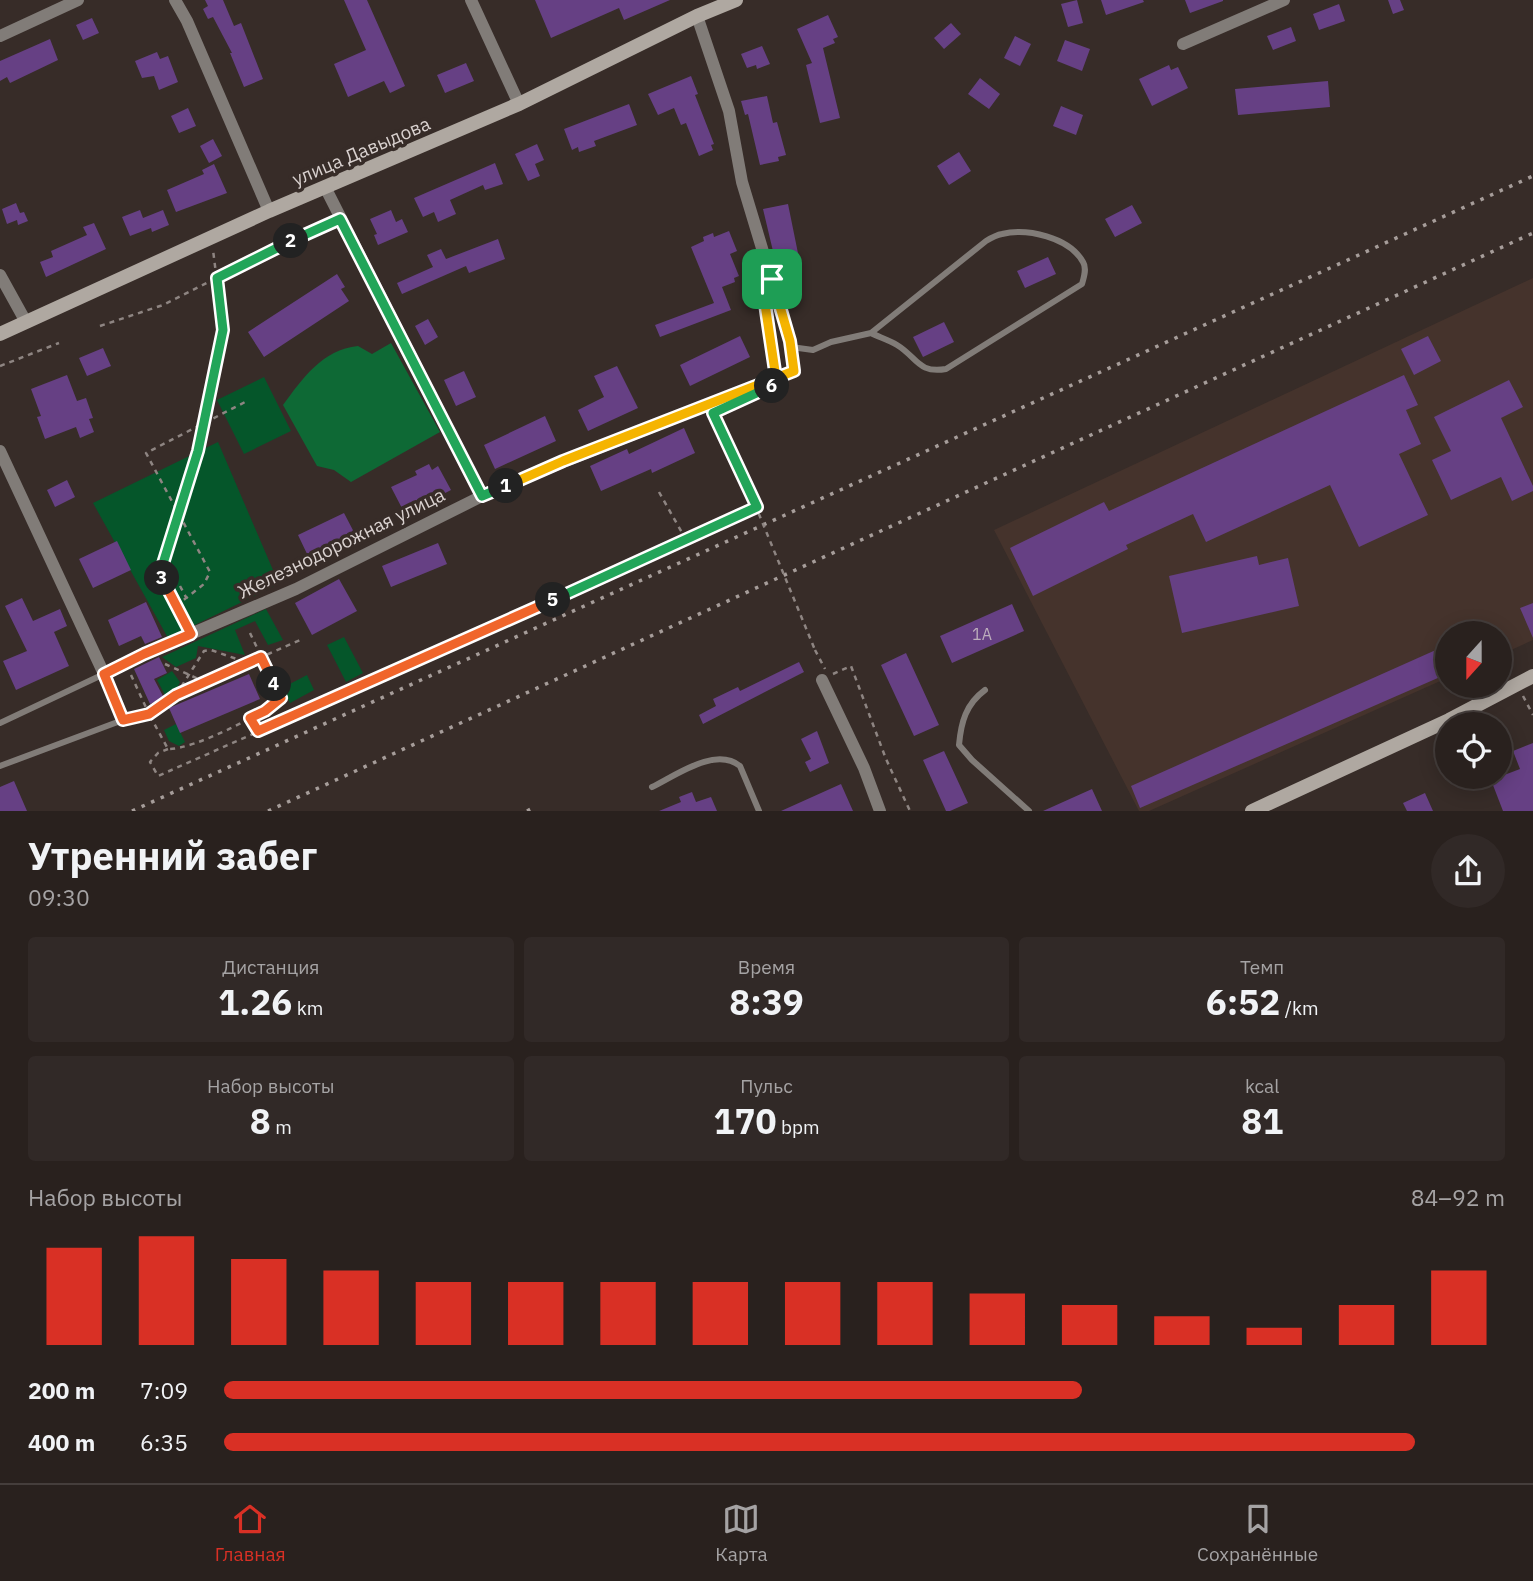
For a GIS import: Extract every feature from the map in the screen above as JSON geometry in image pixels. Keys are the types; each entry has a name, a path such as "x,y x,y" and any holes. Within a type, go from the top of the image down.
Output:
{"main road":[{"name":"улица Давыдова","path":"0,334 269,211 519,104 697,16 736,0"},
{"path":"1252,811 1449,720 1533,676"}],"street":[{"path":"0,36 78,0"},
{"path":"175,0 187,21 269,211"},
{"path":"471,0 519,104"},
{"path":"1183,44 1284,0"},
{"path":"697,16 729,111 742,182 791,347 794,371 776,378"},
{"path":"325,187 482,496"},
{"path":"0,275 26,322"},
{"name":"Железнодорожная улица","path":"104,674 296,589 482,496 563,461 776,378"},
{"path":"0,451 104,674"},
{"path":"825,678 880,811"}],"lane":[{"path":"791,347 813,350 831,342 871,333 986,241 1001,234 1026,232 1049,237 1069,248 1084,262 1082,284 946,369 934,372 921,366 898,346 871,333"},
{"path":"0,723 104,674 123,720 0,766"},
{"path":"985,690 972,699 965,714 959,745 972,761 1030,811"},
{"path":"652,787 704,762 734,762 740,766 759,811"}],"path":[{"path":"100,326 163,305 302,235 340,219"},
{"path":"191,634 160,575 205,421 223,330 212,239"},
{"path":"765,304 776,378"},
{"path":"0,366 59,343"},
{"path":"176,607 204,584 210,572 146,453 247,401"},
{"path":"721,409 713,413 757,507 825,678 851,666 886,759 910,811"},
{"path":"659,492 685,539"},
{"path":"250,633 281,698 265,711 250,718 180,749 168,749 158,753 150,762 158,776 757,507"},
{"path":"180,586 187,598"},
{"path":"123,720 149,714 176,695 300,640"},
{"path":"176,695 204,651 211,650 248,663"},
{"path":"125,663 168,749"},
{"path":"165,664 205,681"},
{"path":"1517,684 1533,715"},
{"path":"250,718 258,731"}],"shaded area":[{"path":"1533,278 1533,640 1512,650 1512,621 1435,621 1435,683 1149,811 1139,811 994,530"}],"green space":[{"path":"391,343 440,432 351,482 334,470 317,466 283,405 314,367 334,353 358,346 372,354"},
{"path":"264,377 291,431 244,454 217,400"},
{"path":"218,442 279,584 168,638 93,503"},
{"path":"266,609 283,640 268,645 255,621 235,630 245,655 198,646 196,658 176,667 162,657"},
{"path":"344,637 363,673 346,682 327,645"},
{"path":"172,671 180,682 176,691 165,695 157,680"},
{"path":"307,675 314,690 290,703 282,688"},
{"path":"176,724 185,742 179,746 169,741 164,730"}],"building":[{"path":"205,0 223,0 234,26 241,23 263,79 244,87 232,53 213,17 208,19 203,9 208,6"},
{"path":"344,0 367,0 405,86 390,93 384,81 348,97 334,64 366,50"},
{"path":"535,0 670,0 624,20 619,8 551,38"},
{"path":"1077,0 1083,23 1068,27 1061,4"},
{"path":"1101,0 1143,0 1144,2 1106,15"},
{"path":"1185,0 1223,0 1223,1 1190,13"},
{"path":"1388,0 1400,0 1404,10 1393,14"},
{"path":"1339,4 1345,21 1319,30 1313,14"},
{"path":"828,15 838,37 833,39 835,43 823,48 840,118 820,123 806,65 812,63 797,29"},
{"path":"92,18 99,33 83,40 76,25"},
{"path":"951,23 961,34 944,49 934,38"},
{"path":"1291,27 1296,41 1273,50 1267,36"},
{"path":"1015,36 1031,44 1020,66 1004,58"},
{"path":"50,39 58,60 10,83 7,77 0,81 0,61"},
{"path":"1065,40 1090,49 1082,71 1057,61"},
{"path":"762,46 770,64 757,69 756,65 747,68 741,54"},
{"path":"157,52 160,59 168,56 178,82 159,90 154,76 142,78 135,61"},
{"path":"466,63 474,81 445,93 437,75"},
{"path":"1169,65 1171,70 1178,67 1188,88 1152,106 1139,79"},
{"path":"691,76 698,94 695,95 714,144 711,145 713,150 699,156 686,123 681,125 674,108 658,115 648,94"},
{"path":"980,78 1000,94 989,109 968,94"},
{"path":"1328,81 1330,107 1238,115 1235,89"},
{"path":"767,96 773,123 777,122 786,155 778,157 779,161 760,165 748,114 745,115 741,101"},
{"path":"629,104 637,125 594,141 596,146 579,152 578,147 572,150 564,129"},
{"path":"1061,106 1083,115 1076,135 1053,126"},
{"path":"188,108 196,126 179,133 171,116"},
{"path":"213,139 222,156 209,163 200,146"},
{"path":"537,144 544,160 535,164 540,176 528,181 515,154"},
{"path":"959,152 971,171 949,185 937,166"},
{"path":"495,163 503,184 485,190 483,185 450,200 456,214 438,222 434,212 423,217 414,198"},
{"path":"214,164 227,193 176,212 167,190 204,174 202,170"},
{"path":"16,203 20,213 24,212 28,221 18,225 17,220 7,224 2,209"},
{"path":"788,204 800,263 777,268 763,209"},
{"path":"1132,205 1142,223 1115,237 1105,219"},
{"path":"140,210 143,218 163,210 169,225 152,232 151,228 130,236 122,217"},
{"path":"391,210 396,222 402,219 408,232 378,245 374,235 377,234 370,219"},
{"path":"94,223 106,249 46,277 40,262 53,257 51,251 87,235 83,227"},
{"path":"729,231 737,251 730,254 739,276 734,278 735,282 722,287 731,310 660,337 655,325 714,303 691,247 704,241 703,237 713,233 714,237"},
{"path":"498,239 505,259 469,273 466,266 402,294 397,283 433,267 427,255 441,249 446,259"},
{"path":"1048,257 1056,274 1025,288 1017,271"},
{"path":"337,274 345,287 341,289 349,301 264,357 248,332"},
{"path":"428,319 438,337 425,345 415,326"},
{"path":"944,322 954,342 923,357 913,337"},
{"path":"740,336 750,357 690,386 680,365"},
{"path":"1428,336 1441,361 1414,375 1401,349"},
{"path":"103,348 111,366 87,376 79,358"},
{"path":"617,366 638,408 588,431 578,410 604,397 594,376"},
{"path":"464,371 476,397 456,406 444,380"},
{"path":"67,375 77,401 86,398 93,418 89,419 94,432 80,438 76,427 45,439 37,417 41,416 31,389"},
{"path":"1404,375 1418,405 1406,410 1421,444 1399,454 1428,515 1359,547 1330,485 1206,542 1193,514 1126,545 1128,549 1033,596 1010,548 1104,502 1109,511"},
{"path":"1509,380 1523,407 1501,418 1533,491 1512,501 1501,477 1451,500 1432,460 1451,451 1434,417"},
{"path":"545,416 556,441 495,469 484,445"},
{"path":"684,428 695,453 652,473 651,469 601,491 590,466 627,449 629,454"},
{"path":"429,464 432,470 438,466 451,490 405,514 391,487 417,475 415,471"},
{"path":"67,480 75,497 55,507 47,490"},
{"path":"344,513 356,536 309,558 298,535"},
{"path":"117,541 131,570 93,588 79,559"},
{"path":"438,543 447,564 391,587 382,566"},
{"path":"1257,556 1259,565 1288,558 1299,606 1182,633 1169,576"},
{"path":"339,579 357,611 312,635 295,603"},
{"path":"22,598 33,621 60,609 67,626 54,632 69,666 16,690 3,661 27,651 5,606"},
{"path":"146,602 162,637 145,644 141,636 119,646 108,620"},
{"path":"1533,603 1533,638 1520,608"},
{"path":"1012,604 1024,631 952,663 940,636"},
{"path":"1435,650 1435,679 1140,808 1131,786"},
{"path":"906,653 939,725 914,736 881,665"},
{"path":"159,657 167,673 154,679 164,698 150,704 134,669"},
{"path":"799,662 804,672 703,724 699,715 716,706 713,699 738,687 740,691"},
{"path":"249,674 260,699 180,733 169,708"},
{"path":"817,731 829,763 810,772 805,762 811,759 801,739"},
{"path":"1533,743 1533,811 1503,811 1494,789 1512,789 1512,772 1520,769 1513,751"},
{"path":"944,751 968,803 950,811 946,811 923,760"},
{"path":"14,781 27,811 0,811 0,787"},
{"path":"841,784 853,811 781,811"},
{"path":"1092,789 1102,811 1043,811"},
{"path":"692,792 696,802 711,797 717,811 659,811 681,802 679,797"},
{"path":"1425,793 1433,811 1407,811 1403,803"}],"railway":[{"path":"132,811 1533,176"},
{"path":"268,811 1533,233"},
{"path":"527,811 531,809"}],"route":[{"path":"772,279 765,304 776,378 563,461 482,496 340,219 217,278 223,330 198,451 160,575 191,634 104,674 123,720 149,714 176,695 261,657 281,698 265,711 250,718 258,731 757,507 713,413 776,385 776,378 794,371 790,341 772,279"}]}
